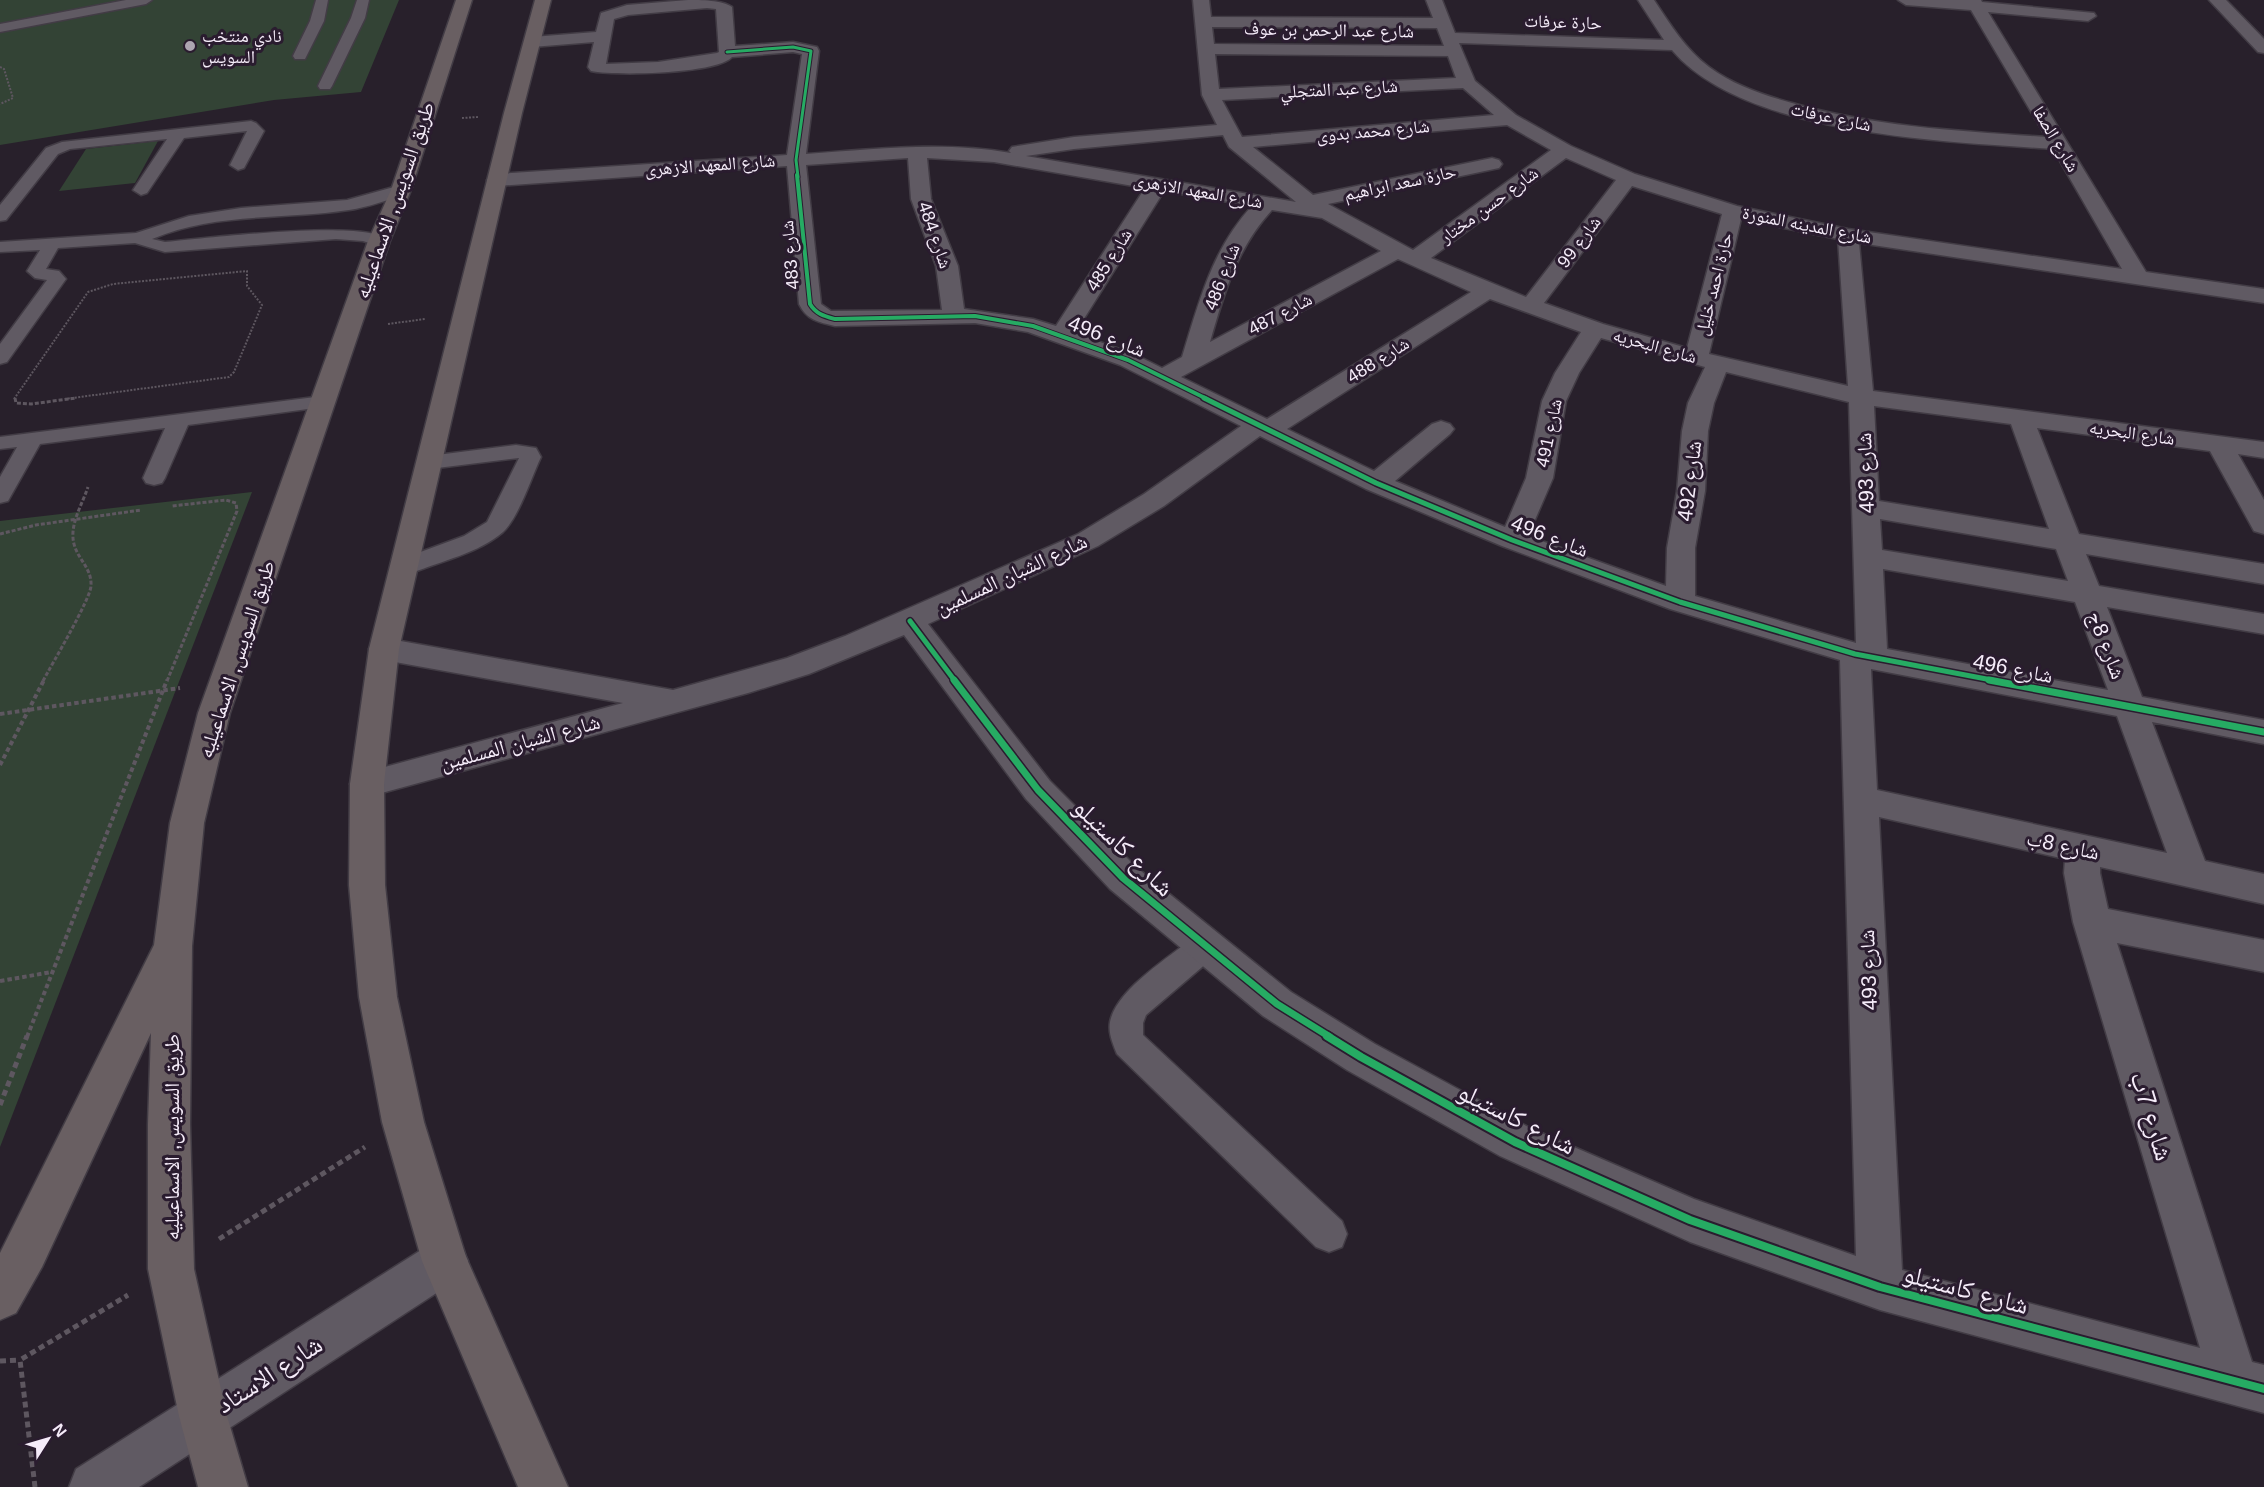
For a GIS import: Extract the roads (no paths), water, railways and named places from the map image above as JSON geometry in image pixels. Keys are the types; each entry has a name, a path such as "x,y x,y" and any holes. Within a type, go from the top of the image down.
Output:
{"main road":[{"name":"طريق السويس, الاسماعيليه","path":"223,1487 203,1416 171,1269 169,1124 173,946 187,823 214,713 400,190 464,0"},
{"path":"537,1485 445,1261 403,1122 378,997 367,885 367,784 384,649 513,113 543,0"},
{"path":"0,1297 26,1251 173,946"}],"street":[{"name":"شارع المدينه المنورة","path":"1434,0 1467,83 1510,119 1564,150 1628,178 1733,211 1848,235 2264,296"},
{"name":"شارع عرفات","path":"1646,0 1676,45 1705,72 1730,86 1798,112 1884,129 2059,144"},
{"path":"1906,0 1974,3 2088,16"},
{"path":"2217,0 2264,48"},
{"name":"شارع الصفا","path":"1974,3 2139,278"},
{"path":"719,4 724,7 727,52 722,57 706,62 606,71 600,70 596,65 607,16 619,12 719,4"},
{"path":"1201,11 1448,37"},
{"name":"شارع البحريه","path":"1201,11 1211,95 1233,136 1309,202 1406,255 1488,291 1595,329 1707,361 1862,397 2264,450"},
{"path":"532,42 601,37"},
{"name":"حارة عرفات","path":"1448,37 1676,45"},
{"name":"شارع عبد الرحمن بن عوف","path":"1205,49 1448,37"},
{"name":"شارع 483","path":"727,52 793,47 811,51 796,160 810,304 814,311 823,316 849,320"},
{"name":"شارع عبد المتجلي","path":"1211,95 1467,83"},
{"name":"شارع محمد بدوى","path":"1233,136 1510,119"},
{"name":"شارع المعهد الازهرى","path":"994,156 1053,146 1233,136"},
{"name":"شارع حسن مختار","path":"1406,255 1564,150"},
{"name":"شارع المعهد الازهرى","path":"497,180 917,152 955,152 994,156 1330,214"},
{"name":"شارع 484","path":"917,152 921,199 947,266 954,317"},
{"name":"حارة سعد ابراهيم","path":"1309,202 1492,164"},
{"name":"شارع 99","path":"1530,307 1628,178"},
{"name":"شارع 485","path":"1061,336 1158,184"},
{"name":"شارع 486","path":"1193,361 1230,248 1252,217 1267,203"},
{"name":"حارة احمد خليل","path":"1707,361 1733,211"},
{"name":"شارع 493","path":"1848,235 1862,397 1868,556 1861,800 1880,1287"},
{"name":"شارع 487","path":"1163,377 1406,255"},
{"name":"شارع 488","path":"1263,427 1488,291"},
{"name":"شارع 496","path":"849,320 975,316 1014,321 1119,356 1376,483 1512,540 1680,602 1864,656 2264,732"},
{"name":"شارع 491","path":"1512,540 1537,489 1545,454 1549,419 1560,385 1595,329"},
{"name":"شارع 492","path":"1680,602 1681,548 1691,491 1695,431 1707,361"},
{"name":"شارع 8ج","path":"2020,418 2131,706 2192,873"},
{"name":"شارع الشبان المسلمين","path":"367,784 798,666 910,621 1088,540 1154,501 1263,427"},
{"path":"1376,483 1441,429"},
{"path":"2219,444 2264,525"},
{"path":"1866,508 2264,574"},
{"path":"1868,556 2264,624"},
{"name":"شارع كاستيلو","path":"910,621 1038,790 1123,878 1204,947 1277,1004 1361,1057 1515,1142 1690,1220 1880,1287 2249,1385"},
{"name":"شارع الشبان المسلمين","path":"384,649 674,701"},
{"name":"شارع 8ب","path":"1861,800 2264,889"},
{"name":"شارع 7ب","path":"2083,849 2082,873 2092,922 2249,1385"},
{"path":"2092,922 2264,956"},
{"name":"شارع الاستاد","path":"94,1487 445,1261"}],"lane":[{"path":"0,28 146,0"},
{"path":"325,86 358,18 359,2"},
{"path":"300,56 327,20 325,4"},
{"path":"327,20 358,18"},
{"path":"0,216 49,154 58,147 244,125 255,128 238,165"},
{"path":"141,190 180,132"},
{"path":"0,247 139,238 168,225 199,218 362,202 400,190"},
{"path":"312,235 326,207"},
{"path":"139,238 153,246 179,247 312,235 349,234 380,241"},
{"path":"0,358 57,279 53,275 36,271 52,244"},
{"path":"0,443 323,402"},
{"path":"154,478 179,421"},
{"path":"0,496 32,439"},
{"path":"404,567 472,541 495,527 503,516 530,457 523,451 516,451 429,462"},
{"path":"1204,947 1135,1005 1127,1016 1125,1029 1129,1043 1329,1234"}],"place":[{"name":"نادي منتخب السويس","path":"190,46"}]}
